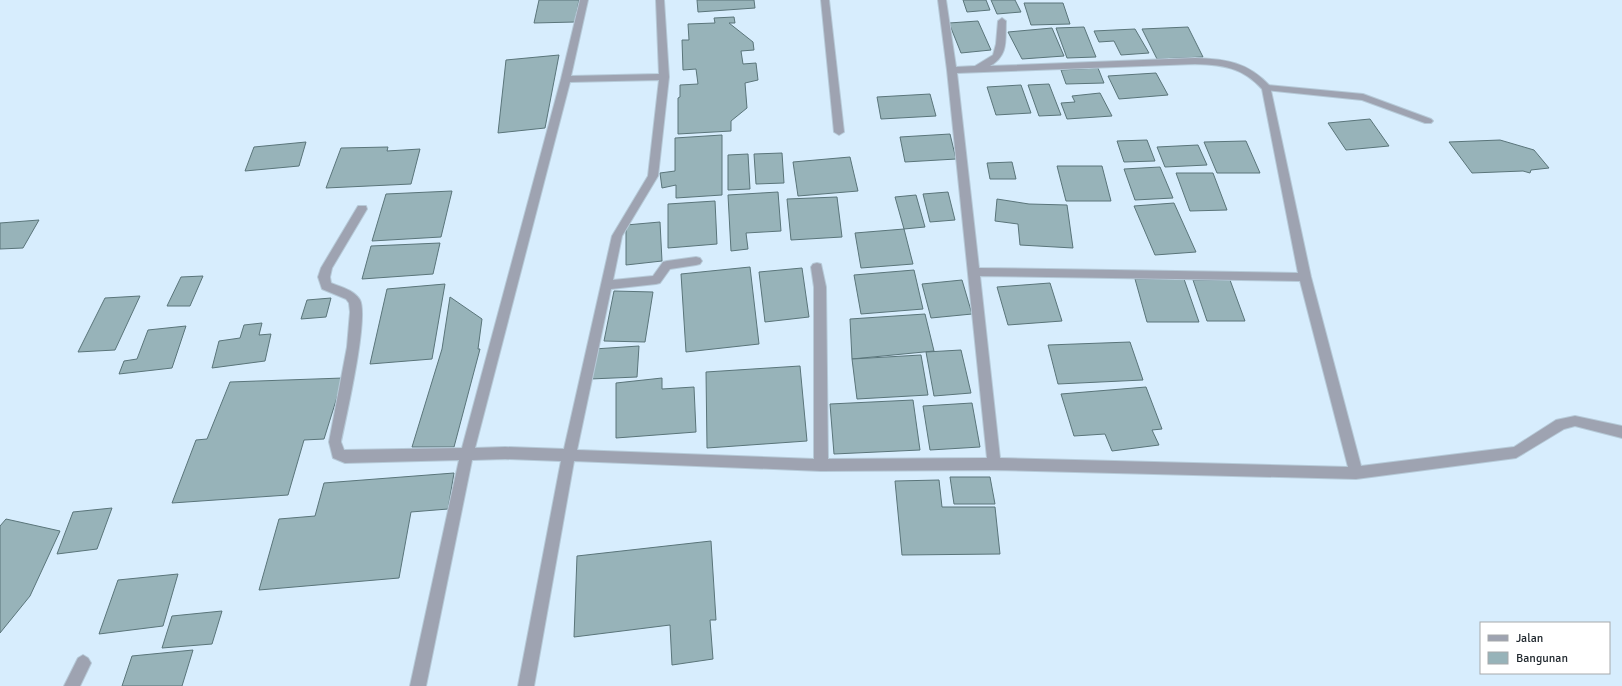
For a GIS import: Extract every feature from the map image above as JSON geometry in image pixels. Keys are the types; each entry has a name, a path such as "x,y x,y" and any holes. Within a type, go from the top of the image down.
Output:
{"street":[{"path":"418,686 467,454 566,79 584,0"},
{"path":"526,686 562,455 607,286 617,236 653,176 664,77 660,0"},
{"path":"825,0 834,95 840,132"},
{"path":"942,0 952,70 994,464"},
{"path":"976,69 996,57 998,54 1002,21"},
{"path":"952,70 1195,61 1213,62 1244,68 1258,76 1267,88 1305,277 1356,473"},
{"path":"566,79 664,77"},
{"path":"1267,88 1363,97 1428,121"},
{"path":"362,210 327,268 324,277 326,286 350,296 355,302 357,311 352,351 335,442 338,454 345,457 505,453 821,465 994,464 1356,473 1516,452 1561,424 1575,421 1622,432"},
{"path":"607,286 656,280 667,265 696,262"},
{"path":"818,267 820,287 821,465"},
{"path":"974,272 1305,277"},
{"path":"72,686 83,663"}],"building":[{"path":"539,0 579,0 575,22 534,23"},
{"path":"697,0 754,0 755,8 698,12"},
{"path":"963,0 986,0 990,10 967,12"},
{"path":"991,0 1015,0 1021,12 997,14"},
{"path":"1024,3 1063,3 1070,24 1031,25"},
{"path":"734,17 735,23 729,23 753,42 754,50 741,51 743,64 756,63 758,80 745,83 747,108 731,121 731,131 678,134 678,98 680,97 680,85 698,84 696,69 683,70 682,40 689,40 688,24 715,23 714,18"},
{"path":"978,21 991,50 961,53 949,23"},
{"path":"1084,27 1096,57 1067,58 1056,28"},
{"path":"1188,27 1203,57 1157,59 1142,29"},
{"path":"1052,28 1064,56 1022,59 1008,32"},
{"path":"1135,29 1149,53 1121,55 1114,41 1099,42 1094,31"},
{"path":"559,55 545,128 498,133 506,60"},
{"path":"1098,68 1104,83 1066,84 1061,70"},
{"path":"1156,73 1168,95 1119,99 1108,76"},
{"path":"1049,84 1061,115 1039,116 1028,85"},
{"path":"1021,85 1031,113 996,115 987,87"},
{"path":"1100,93 1112,116 1067,119 1061,103 1075,102 1072,96"},
{"path":"930,94 936,116 881,119 877,97"},
{"path":"1370,119 1389,146 1346,150 1328,123"},
{"path":"950,134 956,159 905,162 900,137"},
{"path":"722,135 722,195 676,198 676,185 662,188 660,173 675,171 675,138"},
{"path":"1147,140 1155,161 1124,162 1117,141"},
{"path":"1500,140 1534,150 1549,168 1531,170 1530,173 1523,171 1472,173 1449,142"},
{"path":"1246,141 1260,173 1217,173 1204,142"},
{"path":"306,142 299,166 245,171 254,147"},
{"path":"1198,145 1207,165 1165,167 1157,147"},
{"path":"388,147 387,151 420,149 411,184 326,188 341,148"},
{"path":"782,153 784,183 756,184 754,154"},
{"path":"748,154 750,189 728,190 728,155"},
{"path":"850,157 858,191 798,196 793,162"},
{"path":"1012,162 1016,179 990,179 987,163"},
{"path":"1057,166 1102,166 1111,201 1066,201"},
{"path":"1160,167 1173,198 1135,200 1124,169"},
{"path":"1176,173 1213,173 1227,210 1190,211"},
{"path":"452,191 441,237 372,241 386,194"},
{"path":"778,192 781,231 746,233 748,249 731,251 728,195"},
{"path":"948,192 955,220 930,222 923,194"},
{"path":"916,195 925,227 904,229 895,197"},
{"path":"837,197 842,237 791,240 787,199"},
{"path":"997,199 1029,204 1067,205 1073,248 1020,245 1018,224 995,221"},
{"path":"715,201 717,244 668,248 668,204"},
{"path":"1174,203 1196,252 1155,255 1134,206"},
{"path":"39,220 23,248 0,249 0,223"},
{"path":"660,222 662,261 626,265 626,225"},
{"path":"904,229 913,264 861,268 855,233"},
{"path":"440,243 433,274 362,279 371,246"},
{"path":"750,267 759,344 686,352 681,274"},
{"path":"802,268 809,317 765,322 759,272"},
{"path":"914,270 923,309 861,314 854,275"},
{"path":"203,276 190,306 167,306 181,277"},
{"path":"1135,279 1184,279 1199,322 1147,322"},
{"path":"962,280 972,314 931,318 922,284"},
{"path":"1193,280 1230,280 1245,321 1207,321"},
{"path":"1050,283 1062,321 1008,325 997,287"},
{"path":"445,284 432,359 370,364 387,289"},
{"path":"614,291 653,292 645,342 604,341"},
{"path":"140,296 115,350 78,352 105,298"},
{"path":"450,297 482,319 478,349 480,349 454,447 412,447 442,349"},
{"path":"331,298 326,317 301,319 307,300"},
{"path":"925,314 934,351 852,359 850,319"},
{"path":"262,323 259,335 271,334 265,361 212,368 219,341 240,338 244,325"},
{"path":"186,326 172,368 119,374 124,361 137,359 148,330"},
{"path":"1130,342 1143,380 1058,384 1048,345"},
{"path":"639,346 637,377 590,379 594,349"},
{"path":"961,350 971,393 934,396 926,352"},
{"path":"921,355 928,395 857,399 852,359"},
{"path":"800,366 807,441 707,448 706,372"},
{"path":"343,378 324,439 304,440 288,495 172,503 196,440 207,439 230,382"},
{"path":"662,378 662,389 694,387 696,432 616,438 616,383"},
{"path":"1146,387 1162,429 1152,430 1159,445 1112,451 1105,434 1074,436 1061,394"},
{"path":"913,400 920,450 834,454 830,404"},
{"path":"972,403 980,447 930,450 923,406"},
{"path":"454,473 448,509 411,512 399,578 259,590 279,519 315,516 324,483"},
{"path":"950,477 990,477 995,504 954,504"},
{"path":"939,480 942,507 995,507 1000,554 902,555 895,481"},
{"path":"112,508 97,549 57,554 73,512"},
{"path":"6,519 60,531 30,596 0,633 0,526"},
{"path":"711,541 716,620 710,620 713,659 672,665 670,625 574,637 577,556"},
{"path":"178,574 163,626 99,634 118,580"},
{"path":"222,611 212,644 162,648 172,616"},
{"path":"193,650 182,686 122,686 132,656"}]}
